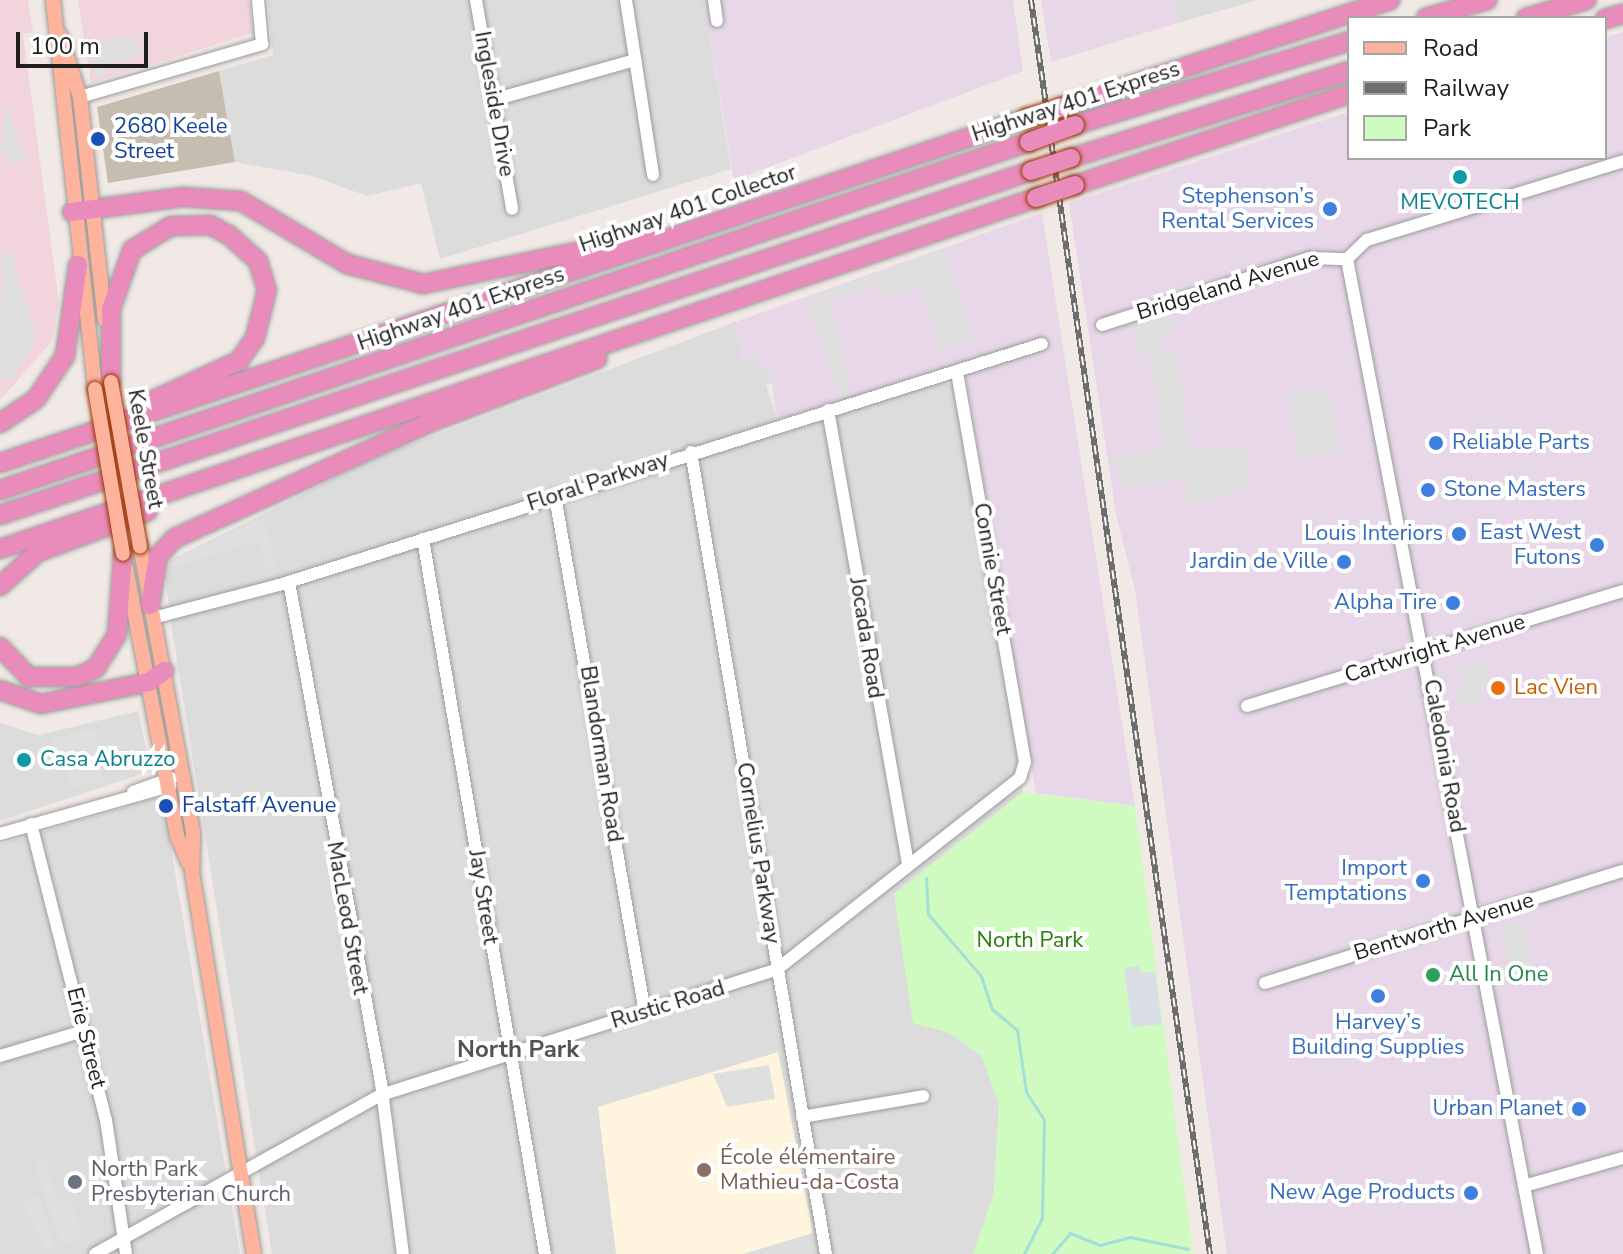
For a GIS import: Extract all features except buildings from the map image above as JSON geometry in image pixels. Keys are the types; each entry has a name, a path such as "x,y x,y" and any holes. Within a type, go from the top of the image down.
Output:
{"highway":[{"name":"Highway 401 Collector","path":"0,463 679,238 1027,118 1390,0"},
{"path":"1433,16 1487,0"},
{"path":"1533,16 1586,0"},
{"name":"Highway 401 Express","path":"0,490 1075,125 1347,42"},
{"path":"0,515 1031,171 1347,72"},
{"path":"0,549 1347,95"},
{"path":"72,212 199,197 241,201 347,264 423,284 656,236 679,238"},
{"path":"91,432 239,361 266,313 267,290 248,249 194,223 150,235 132,250 111,309 103,386"},
{"path":"0,423 36,399 65,356 78,265"},
{"path":"151,611 158,556 175,538 431,422 539,385 711,310"},
{"path":"0,586 38,552 280,455"},
{"path":"0,647 29,677 77,677 96,668 117,634 132,550"},
{"path":"0,690 41,704 149,682 164,671"}],"main road":[{"name":"Keele Street","path":"53,0 59,34 78,265 132,550 149,682 177,836 192,872"},
{"name":"Keele Street","path":"59,34 80,97 94,208 103,386"},
{"name":"Keele Street","path":"132,550 151,611 186,793 192,872 254,1254"}],"street":[{"path":"80,97 262,44 258,0"},
{"name":"Ingleside Drive","path":"476,0 512,209"},
{"path":"626,0 653,175"},
{"path":"714,0 717,21"},
{"path":"493,100 635,60"},
{"name":"Bridgeland Avenue","path":"1102,325 1310,258 1347,259 1367,240 1623,161"},
{"name":"Caledonia Road","path":"1347,259 1537,1254"},
{"name":"Floral Parkway","path":"151,611 289,582 691,452 1042,344"},
{"name":"Connie Street","path":"957,372 1025,766"},
{"name":"Jocada Road","path":"828,410 908,865"},
{"name":"Cornelius Parkway","path":"691,452 826,1254"},
{"name":"Blandorman Road","path":"555,496 645,1013"},
{"name":"Jay Street","path":"423,539 545,1254"},
{"name":"MacLeod Street","path":"289,582 381,1095 403,1254"},
{"name":"Cartwright Avenue","path":"1247,706 1623,591"},
{"name":"Rustic Road","path":"95,1254 381,1095 776,970 1009,788 1025,766"},
{"path":"0,834 169,781 186,793"},
{"name":"Erie Street","path":"31,824 84,1031 126,1254"},
{"name":"Bentworth Avenue","path":"1265,983 1623,871"},
{"path":"0,1056 84,1031"},
{"path":"802,1117 923,1096"},
{"path":"1524,1186 1623,1158"}],"shaded area":[{"path":"0,0 28,0 33,32 23,34 59,303 52,341 0,400"},
{"path":"78,0 249,0 253,33 91,83"},
{"path":"268,0 704,0 731,169 440,259 421,183 367,196 312,176 235,162 219,71 273,55"},
{"path":"704,0 1013,0 1023,71 734,180"},
{"path":"1041,0 1174,0 1177,23 1051,62"},
{"path":"1174,0 1258,0 1177,23"},
{"path":"1623,32 1623,1254 1227,1254 1135,590 1116,514 1069,203 1347,113 1347,160 1607,160 1607,36"},
{"path":"118,37 137,37 142,54 105,65 107,73 96,77 88,45"},
{"path":"219,71 235,162 108,183 97,107"},
{"path":"5,100 25,160 13,164 0,151"},
{"path":"1042,213 1135,806 1036,793 964,365 777,420 770,371 759,370 756,358 742,362 735,322"},
{"path":"944,248 972,340 939,351 921,287 885,297 880,284 827,301 850,376 844,379 849,394 840,397 805,299"},
{"path":"2,251 11,254 34,328 28,333 39,334 13,380 0,378"},
{"path":"1174,313 1176,329 1159,333 1162,354 1178,352 1189,449 1244,446 1252,486 1189,506 1185,479 1123,488 1110,458 1164,447 1149,353 1138,354 1131,325"},
{"path":"735,322 742,362 757,358 770,371 773,382 766,385 782,433 944,381 954,387 1023,792 894,894 950,1033 982,1056 999,1104 994,1192 982,1241 973,1254 272,1254 172,629 165,575 171,560 377,457"},
{"path":"1328,387 1339,451 1299,458 1288,394"},
{"path":"264,518 276,566 266,570 259,540 174,568 169,562"},
{"path":"1483,657 1490,678 1481,705 1457,704 1462,670"},
{"path":"138,711 151,771 0,821 0,723 39,735"},
{"path":"93,729 110,768 100,770 103,781 72,789 66,764 90,757 88,750 57,758 52,739"},
{"path":"162,796 240,1254 0,1254 0,844"},
{"path":"1521,919 1534,959 1521,977 1507,981 1502,966 1510,964 1499,926"},
{"path":"1139,966 1141,973 1155,972 1162,1024 1132,1027 1124,968"},
{"name":"École élémentaire Mathieu-da-Costa","path":"778,1052 813,1233 743,1254 616,1254 598,1107"},
{"path":"769,1065 775,1099 727,1107 713,1074"},
{"path":"45,1160 57,1198 70,1200 84,1236 61,1245 34,1164"},
{"path":"38,1194 55,1246 45,1249 22,1203"}],"green space":[{"name":"North Park","path":"1023,792 1135,806 1193,1254 973,1254 994,1192 999,1104 982,1056 950,1033 913,1023 894,894"}],"waterway":[{"path":"926,878 928,914 981,976 992,1009 1017,1030 1026,1092 1044,1120 1042,1218 1024,1254"},
{"path":"1052,1254 1070,1233 1100,1245 1130,1237 1188,1249"}],"railway":[{"path":"1031,0 1210,1254"}],"place":[{"name":"2680 Keele Street","path":"98,139"},
{"name":"MEVOTECH","path":"1460,177"},
{"name":"Stephenson’s Rental Services","path":"1330,209"},
{"name":"Reliable Parts","path":"1436,443"},
{"name":"Stone Masters","path":"1428,490"},
{"name":"Louis Interiors","path":"1459,534"},
{"name":"East West Futons","path":"1597,545"},
{"name":"Jardin de Ville","path":"1344,562"},
{"name":"Alpha Tire","path":"1453,603"},
{"name":"Lac Vien","path":"1498,688"},
{"name":"Casa Abruzzo","path":"24,760"},
{"name":"Falstaff Avenue","path":"166,806"},
{"name":"Import Temptations","path":"1423,881"},
{"name":"All In One","path":"1433,975"},
{"name":"Harvey’s Building Supplies","path":"1378,996"},
{"name":"Urban Planet","path":"1579,1109"},
{"name":"École élémentaire Mathieu-da-Costa","path":"704,1170"},
{"name":"North Park Presbyterian Church","path":"75,1182"},
{"name":"New Age Products","path":"1471,1193"}],"district":[{"name":"North Park","path":"518,1050"}]}
